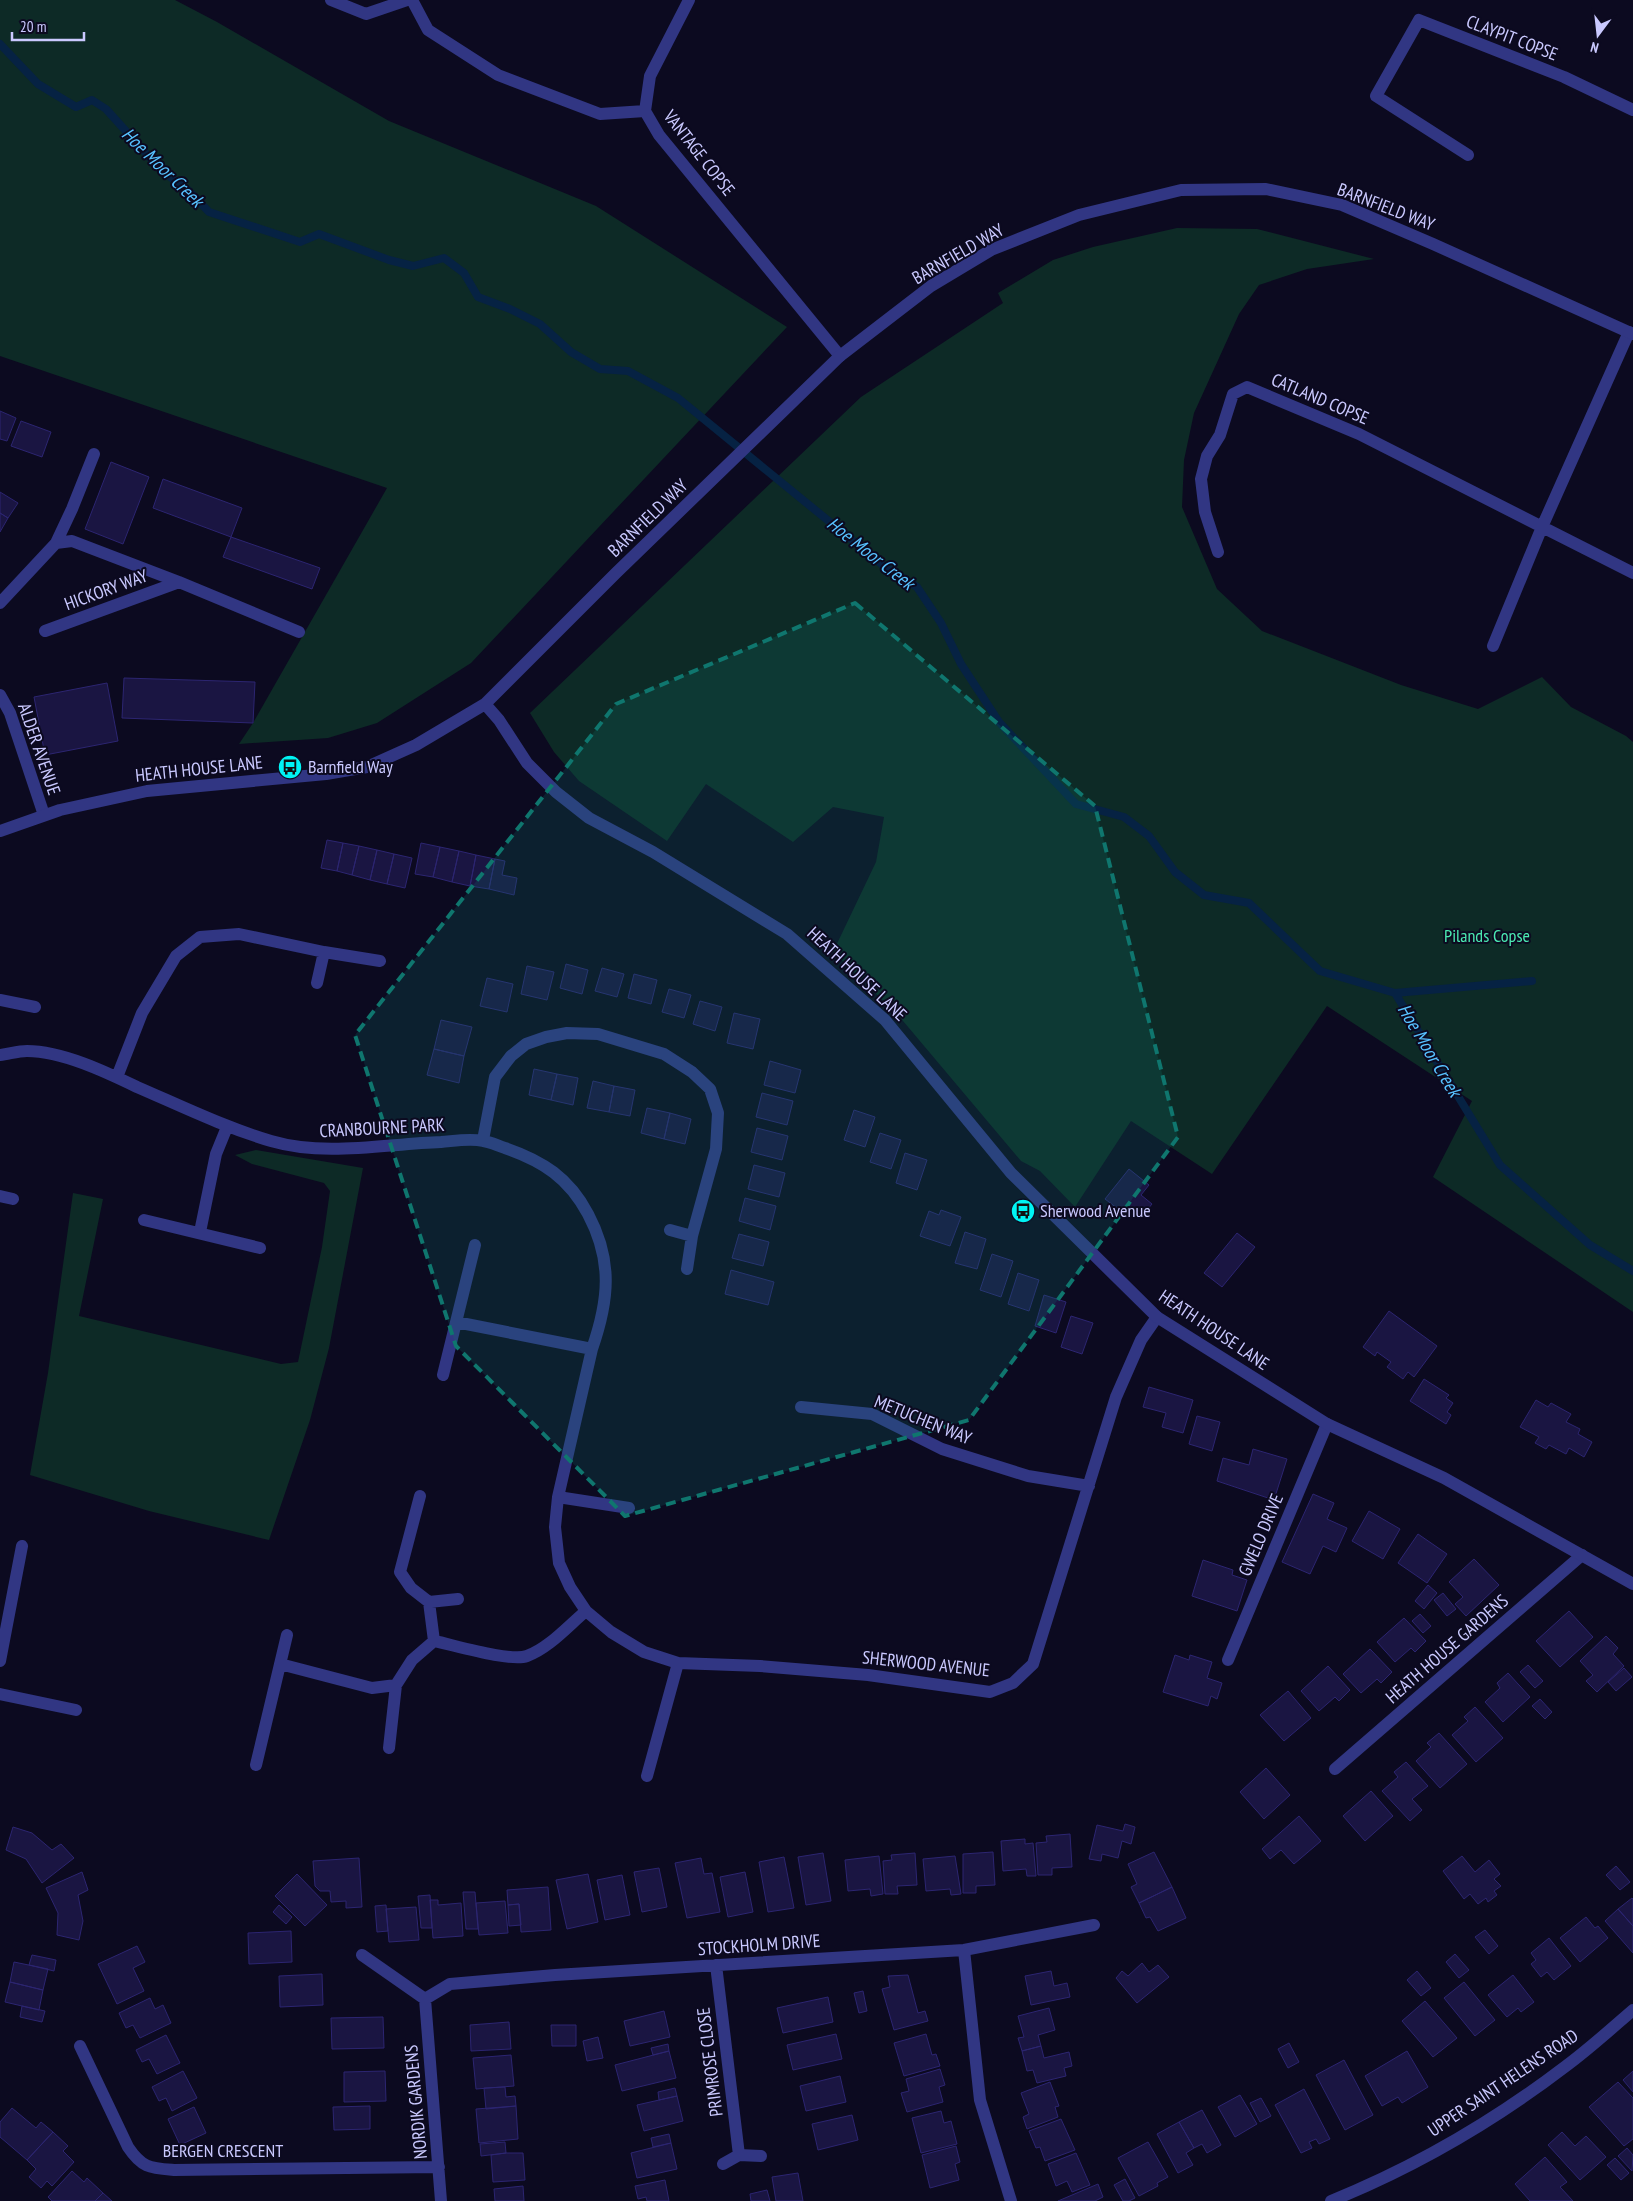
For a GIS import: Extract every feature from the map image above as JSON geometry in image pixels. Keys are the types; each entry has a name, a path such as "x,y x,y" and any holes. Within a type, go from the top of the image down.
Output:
{"street":[{"path":"331,0 366,14 407,0"},
{"name":"VANTAGE COPSE","path":"412,0 428,30 498,75 600,114 645,111 660,135 840,356"},
{"path":"645,111 650,76 689,0"},
{"name":"CLAYPIT COPSE","path":"1468,155 1376,96 1419,20 1564,77 1633,110"},
{"name":"BARNFIELD WAY","path":"485,704 825,368 931,286 991,250 1079,215 1181,190 1266,189 1342,205 1434,244 1631,333"},
{"path":"1493,646 1542,527 1631,333"},
{"name":"CATLAND COPSE","path":"1218,552 1205,512 1201,479 1207,456 1220,435 1233,394 1247,387 1359,434 1633,573"},
{"path":"0,603 56,543 94,454"},
{"name":"HICKORY WAY","path":"56,543 72,541 179,582 299,632"},
{"name":"HICKORY WAY","path":"45,631 179,582"},
{"name":"ALDER AVENUE","path":"0,695 10,713 44,815"},
{"name":"HEATH HOUSE LANE","path":"0,831 60,810 147,791 326,774 366,767 416,745 485,704 527,763 556,792 589,818 653,852 787,934 885,1020 1011,1173 1157,1317 1327,1424 1444,1478 1633,1584"},
{"path":"117,1078 142,1013 176,956 200,937 239,934 324,952 380,961"},
{"path":"316,983 324,952"},
{"path":"0,1000 35,1007"},
{"path":"483,1140 495,1077 511,1056 526,1044 546,1037 567,1034 598,1034 664,1054 692,1072 710,1089 718,1113 716,1149 692,1236 687,1269"},
{"name":"CRANBOURNE PARK","path":"0,1055 27,1051 69,1058 227,1127 273,1141 313,1149 347,1149 483,1140 519,1153 546,1166 568,1185 583,1205 598,1233 606,1259 607,1288 600,1325 592,1349 558,1497 555,1527 559,1563 570,1587 586,1611 611,1632 644,1652 678,1663"},
{"path":"200,1232 216,1154 227,1127"},
{"path":"0,1196 13,1198"},
{"path":"144,1220 260,1248"},
{"path":"670,1230 692,1236"},
{"path":"443,1375 475,1245"},
{"name":"SHERWOOD AVENUE","path":"678,1663 760,1666 868,1675 990,1692 1014,1683 1034,1664 1116,1397 1141,1340 1157,1317"},
{"path":"456,1322 592,1349"},
{"name":"METUCHEN WAY","path":"801,1407 872,1414 942,1448 1028,1476 1089,1486"},
{"name":"GWELO DRIVE","path":"1228,1660 1327,1424"},
{"path":"420,1496 400,1572 411,1588 428,1602 434,1641"},
{"path":"558,1497 629,1508"},
{"path":"0,1661 5,1606 22,1546"},
{"name":"HEATH HOUSE GARDENS","path":"1335,1769 1582,1555"},
{"path":"428,1602 458,1598"},
{"path":"434,1641 502,1655 526,1656 551,1642 586,1611"},
{"path":"256,1765 287,1635"},
{"path":"389,1748 396,1685 412,1660 434,1641"},
{"path":"647,1776 678,1663"},
{"path":"280,1664 372,1688 396,1685"},
{"path":"0,1694 76,1710"},
{"name":"STOCKHOLM DRIVE","path":"425,1999 450,1984 555,1975 964,1950 1094,1926"},
{"path":"964,1950 980,2100 1011,2201"},
{"path":"362,1955 425,1999"},
{"name":"PRIMROSE CLOSE","path":"716,1965 739,2155"},
{"name":"NORDIK GARDENS","path":"425,1999 441,2201"},
{"name":"UPPER SAINT HELENS ROAD","path":"1331,2201 1378,2182 1465,2135 1565,2066 1633,2010"},
{"name":"BERGEN CRESCENT","path":"80,2046 128,2147 138,2161 156,2169 439,2167"},
{"path":"723,2164 739,2155 761,2156"}],"highlighted area":[{"path":"855,603 1095,806 1178,1137 969,1420 625,1516 456,1346 355,1035 616,704"}],"green space":[{"path":"0,0 175,0 217,22 389,121 596,206 787,327 471,663 377,723 328,738 239,744 253,723 387,488 0,356"},
{"name":"Pilands Copse","path":"1177,228 1257,229 1374,259 1307,269 1259,285 1239,314 1194,413 1184,460 1182,507 1217,589 1262,631 1401,685 1478,709 1542,677 1571,707 1626,736 1633,742 1633,1312 1433,1177 1472,1101 1327,1006 1212,1174 1131,1121 1075,1207 1040,1171 1021,1161 898,1015 833,952 876,862 884,817 833,807 793,842 706,784 667,841 579,781 554,752 530,713 861,397 1003,303 998,293 1053,260 1093,247"},
{"path":"256,1150 363,1168 329,1348 310,1420 269,1540 149,1511 30,1475 48,1373 73,1193 103,1199 79,1316 281,1364 298,1362 322,1247 330,1191 324,1183 252,1164 235,1155"}],"building":[{"path":"0,411 16,418 7,441 0,439"},
{"path":"21,421 51,432 42,457 11,446"},
{"path":"111,462 149,477 123,544 85,529"},
{"path":"163,479 242,508 231,537 153,508"},
{"path":"0,492 18,503 8,518 0,513"},
{"path":"0,513 8,518 0,532"},
{"path":"231,537 320,568 312,589 223,557"},
{"path":"124,678 255,682 253,723 122,718"},
{"path":"107,683 118,741 45,755 34,697"},
{"path":"327,840 343,843 337,871 321,868"},
{"path":"343,843 359,846 352,875 337,871"},
{"path":"421,843 440,847 433,877 415,874"},
{"path":"359,846 377,850 370,880 352,875"},
{"path":"440,847 459,851 452,882 433,877"},
{"path":"377,850 394,854 387,884 370,880"},
{"path":"459,851 476,855 470,886 452,882"},
{"path":"394,854 412,858 405,888 387,884"},
{"path":"476,855 495,859 489,889 470,886"},
{"path":"495,859 505,861 502,875 517,878 514,895 489,889"},
{"path":"566,964 588,970 582,994 560,988"},
{"path":"527,966 554,972 547,1000 521,994"},
{"path":"602,968 624,974 617,997 595,991"},
{"path":"634,974 657,980 651,1004 628,998"},
{"path":"487,978 513,984 507,1012 480,1006"},
{"path":"669,989 691,995 684,1018 662,1012"},
{"path":"700,1001 722,1007 715,1031 693,1024"},
{"path":"734,1013 760,1019 753,1049 727,1043"},
{"path":"441,1020 472,1027 464,1056 434,1049"},
{"path":"434,1049 464,1056 459,1083 427,1075"},
{"path":"770,1061 801,1070 795,1093 764,1085"},
{"path":"534,1069 557,1074 551,1100 529,1095"},
{"path":"557,1074 578,1078 573,1105 551,1100"},
{"path":"593,1081 614,1086 609,1112 587,1108"},
{"path":"614,1086 635,1090 630,1116 609,1112"},
{"path":"762,1093 793,1101 787,1125 756,1117"},
{"path":"647,1108 670,1113 664,1139 641,1133"},
{"path":"854,1110 875,1117 865,1147 844,1140"},
{"path":"670,1113 691,1119 685,1144 664,1139"},
{"path":"757,1128 788,1136 782,1160 751,1152"},
{"path":"880,1133 901,1140 891,1169 870,1162"},
{"path":"905,1153 927,1160 917,1190 896,1183"},
{"path":"754,1165 785,1173 779,1197 748,1189"},
{"path":"1129,1169 1149,1185 1141,1195 1152,1204 1142,1216 1132,1208 1126,1215 1105,1199"},
{"path":"745,1198 776,1206 770,1230 739,1221"},
{"path":"941,1210 961,1217 950,1246 920,1236 929,1211 939,1215"},
{"path":"965,1232 986,1239 977,1269 955,1263"},
{"path":"1237,1233 1255,1247 1222,1287 1204,1273"},
{"path":"739,1234 769,1242 763,1266 732,1258"},
{"path":"992,1254 1013,1261 1001,1297 980,1290"},
{"path":"731,1270 774,1282 768,1305 725,1294"},
{"path":"1018,1273 1039,1280 1029,1311 1008,1304"},
{"path":"1044,1295 1066,1302 1056,1333 1035,1326"},
{"path":"1389,1311 1437,1346 1414,1377 1408,1372 1403,1379 1387,1367 1391,1362 1377,1352 1375,1356 1363,1347"},
{"path":"1071,1316 1093,1323 1082,1354 1061,1347"},
{"path":"1424,1379 1449,1395 1446,1398 1453,1403 1447,1412 1451,1415 1446,1424 1410,1401"},
{"path":"1149,1387 1193,1400 1183,1433 1162,1427 1166,1413 1143,1407"},
{"path":"1536,1400 1548,1407 1551,1403 1571,1414 1566,1422 1580,1429 1578,1434 1592,1442 1584,1457 1569,1448 1566,1454 1549,1445 1546,1449 1535,1443 1539,1437 1520,1427"},
{"path":"1197,1416 1220,1422 1212,1451 1189,1444"},
{"path":"1253,1449 1287,1459 1274,1500 1217,1481 1223,1458 1249,1465"},
{"path":"1313,1494 1334,1503 1327,1519 1347,1528 1336,1552 1323,1546 1310,1574 1282,1562"},
{"path":"1369,1511 1400,1529 1383,1559 1352,1541"},
{"path":"1418,1534 1447,1554 1427,1583 1398,1563"},
{"path":"1474,1559 1499,1585 1466,1616 1455,1604 1463,1597 1449,1582"},
{"path":"1203,1560 1233,1570 1232,1575 1247,1580 1237,1611 1192,1596"},
{"path":"1428,1585 1437,1593 1424,1609 1415,1601"},
{"path":"1443,1593 1456,1609 1447,1616 1434,1600"},
{"path":"1569,1611 1593,1637 1560,1667 1536,1641"},
{"path":"1420,1614 1431,1626 1423,1633 1412,1621"},
{"path":"1404,1618 1426,1641 1415,1652 1411,1648 1395,1662 1377,1642"},
{"path":"1606,1636 1618,1648 1613,1654 1624,1666 1597,1692 1586,1681 1593,1675 1580,1661"},
{"path":"1370,1649 1392,1672 1381,1683 1377,1679 1361,1693 1343,1674"},
{"path":"1175,1655 1189,1660 1190,1655 1212,1662 1207,1678 1222,1683 1217,1699 1211,1696 1208,1706 1163,1692"},
{"path":"1528,1665 1543,1681 1535,1688 1520,1672"},
{"path":"1328,1666 1350,1690 1339,1701 1335,1697 1319,1711 1301,1691"},
{"path":"1624,1668 1632,1677 1616,1691 1608,1682"},
{"path":"1508,1673 1530,1697 1503,1722 1485,1702 1500,1688 1497,1683"},
{"path":"1288,1691 1311,1718 1284,1741 1260,1715"},
{"path":"1540,1699 1552,1712 1545,1719 1532,1706"},
{"path":"1475,1707 1503,1738 1476,1762 1452,1735 1468,1721 1464,1717"},
{"path":"1439,1733 1467,1764 1440,1788 1416,1761 1431,1747 1427,1743"},
{"path":"1406,1762 1428,1786 1412,1799 1422,1810 1410,1821 1382,1791 1398,1777 1394,1772"},
{"path":"1266,1768 1290,1795 1264,1819 1240,1792"},
{"path":"1371,1791 1393,1816 1365,1841 1343,1816"},
{"path":"1299,1816 1321,1841 1294,1864 1281,1850 1270,1859 1262,1849"},
{"path":"1125,1824 1135,1827 1131,1844 1122,1841 1118,1858 1102,1854 1101,1861 1089,1859 1097,1825 1123,1831"},
{"path":"13,1827 32,1833 52,1850 61,1844 74,1858 42,1883 26,1859 6,1850"},
{"path":"1070,1834 1072,1867 1052,1868 1052,1875 1038,1875 1036,1843 1047,1842 1046,1836"},
{"path":"1025,1839 1025,1844 1033,1843 1036,1876 1027,1876 1026,1869 1003,1871 1001,1841"},
{"path":"993,1852 995,1885 976,1886 976,1893 963,1893 963,1854"},
{"path":"1154,1852 1172,1887 1139,1903 1131,1887 1137,1884 1128,1864"},
{"path":"823,1853 831,1901 806,1905 798,1857"},
{"path":"915,1853 917,1885 897,1886 898,1894 885,1894 883,1861 892,1860 891,1855"},
{"path":"879,1856 883,1894 871,1896 870,1889 848,1891 845,1860"},
{"path":"955,1856 961,1894 951,1895 950,1889 926,1891 923,1859"},
{"path":"1462,1856 1475,1872 1489,1860 1500,1874 1494,1879 1501,1886 1494,1891 1497,1895 1488,1902 1486,1898 1478,1904 1470,1894 1464,1899 1443,1871"},
{"path":"784,1857 794,1908 768,1912 759,1862"},
{"path":"359,1858 362,1907 346,1908 346,1901 331,1902 330,1891 320,1891 315,1886 313,1861"},
{"path":"701,1858 704,1874 712,1873 720,1912 687,1918 675,1863"},
{"path":"1616,1866 1630,1882 1620,1890 1606,1875"},
{"path":"659,1868 667,1907 642,1912 634,1872"},
{"path":"82,1872 88,1890 78,1895 83,1921 79,1940 57,1935 58,1913 46,1888"},
{"path":"745,1872 753,1912 728,1917 720,1877"},
{"path":"297,1874 327,1905 305,1926 275,1896"},
{"path":"588,1874 598,1922 567,1929 556,1880"},
{"path":"622,1875 630,1915 605,1920 597,1880"},
{"path":"548,1887 551,1930 521,1932 519,1904 508,1905 507,1890"},
{"path":"1172,1887 1186,1918 1158,1931 1150,1917 1146,1918 1139,1903"},
{"path":"463,1892 475,1892 478,1929 466,1929"},
{"path":"430,1895 432,1928 421,1928 418,1896"},
{"path":"1633,1899 1633,1926 1618,1909"},
{"path":"430,1900 438,1900 438,1905 461,1903 463,1936 433,1938"},
{"path":"505,1901 508,1933 479,1935 476,1903"},
{"path":"519,1904 521,1925 509,1926 508,1905"},
{"path":"279,1905 292,1917 286,1924 273,1912"},
{"path":"386,1905 388,1931 377,1932 375,1906"},
{"path":"416,1907 419,1940 389,1942 386,1909"},
{"path":"1618,1909 1633,1926 1633,1953 1605,1921"},
{"path":"1586,1917 1595,1928 1598,1926 1608,1938 1580,1962 1560,1938"},
{"path":"1485,1930 1498,1946 1489,1954 1475,1937"},
{"path":"291,1931 292,1962 249,1964 248,1933"},
{"path":"1549,1938 1571,1966 1554,1980 1547,1972 1541,1977 1531,1964 1536,1960 1531,1953"},
{"path":"137,1946 145,1962 133,1968 144,1991 117,2004 98,1964"},
{"path":"1455,1954 1469,1970 1459,1978 1446,1962"},
{"path":"32,1955 56,1960 54,1971 29,1965"},
{"path":"14,1962 48,1969 43,1990 10,1982"},
{"path":"1142,1963 1149,1972 1158,1965 1169,1977 1137,2003 1116,1978 1122,1971 1128,1976"},
{"path":"1051,1971 1054,1986 1067,1983 1070,1997 1031,2005 1025,1976"},
{"path":"1417,1971 1431,1988 1421,1996 1407,1980"},
{"path":"322,1974 323,2005 280,2007 279,1976"},
{"path":"908,1975 918,2013 925,2011 928,2021 894,2030 882,1989 890,1987 888,1976"},
{"path":"1513,1975 1534,2002 1521,2012 1518,2008 1507,2017 1488,1995"},
{"path":"10,1982 43,1990 39,2010 5,2002"},
{"path":"1464,1982 1495,2020 1475,2036 1444,1998"},
{"path":"863,1991 867,2011 859,2013 854,1993"},
{"path":"828,1997 833,2022 783,2033 777,2008"},
{"path":"150,1998 155,2009 163,2005 171,2023 140,2038 133,2025 126,2028 119,2013"},
{"path":"1425,2001 1457,2038 1433,2057 1402,2021"},
{"path":"22,2006 45,2011 42,2022 20,2017"},
{"path":"1049,2008 1055,2030 1038,2035 1041,2046 1022,2051 1018,2038 1024,2037 1018,2016"},
{"path":"664,2011 670,2037 630,2046 624,2021"},
{"path":"383,2017 384,2048 332,2049 331,2018"},
{"path":"509,2022 511,2049 471,2051 470,2025"},
{"path":"551,2025 576,2025 576,2046 552,2046"},
{"path":"836,2034 842,2059 793,2070 787,2045"},
{"path":"926,2034 932,2055 936,2054 940,2066 904,2076 894,2043"},
{"path":"166,2035 180,2063 157,2074 149,2059 142,2062 136,2050"},
{"path":"598,2037 603,2058 587,2061 583,2041"},
{"path":"1289,2043 1299,2062 1288,2068 1278,2049"},
{"path":"668,2044 669,2051 653,2055 651,2048"},
{"path":"1041,2046 1044,2058 1069,2052 1072,2066 1064,2068 1066,2076 1037,2083 1033,2070 1027,2071 1022,2051"},
{"path":"669,2051 676,2078 622,2091 615,2065"},
{"path":"1407,2051 1428,2087 1402,2103 1398,2097 1382,2106 1365,2076"},
{"path":"511,2055 514,2086 476,2089 473,2058"},
{"path":"1344,2060 1373,2115 1345,2130 1316,2075"},
{"path":"940,2069 945,2085 939,2087 943,2102 907,2112 901,2093 909,2091 906,2079"},
{"path":"183,2071 197,2098 172,2111 166,2098 159,2101 152,2087"},
{"path":"385,2071 386,2101 344,2102 344,2072"},
{"path":"1633,2071 1633,2092 1623,2080"},
{"path":"840,2076 846,2102 806,2111 800,2086"},
{"path":"1050,2082 1059,2106 1055,2107 1058,2117 1027,2129 1023,2117 1029,2114 1021,2093"},
{"path":"1618,2082 1633,2098 1633,2139 1624,2146 1589,2107"},
{"path":"505,2087 506,2097 515,2096 516,2106 486,2109 484,2088"},
{"path":"675,2088 677,2096 659,2100 658,2092"},
{"path":"1304,2089 1330,2139 1319,2144 1316,2139 1309,2142 1312,2148 1301,2153 1275,2105"},
{"path":"1240,2095 1257,2124 1235,2137 1218,2107"},
{"path":"677,2096 683,2121 644,2131 637,2105"},
{"path":"1261,2098 1271,2116 1260,2122 1250,2103"},
{"path":"370,2106 370,2129 334,2130 333,2107"},
{"path":"516,2106 518,2139 479,2143 476,2109"},
{"path":"194,2107 206,2133 180,2145 168,2119"},
{"path":"12,2108 36,2128 41,2122 53,2132 27,2160 0,2137 0,2122"},
{"path":"1202,2110 1221,2145 1207,2153 1202,2144 1194,2148 1179,2122"},
{"path":"941,2111 944,2123 951,2121 957,2144 921,2153 912,2118"},
{"path":"852,2115 858,2140 818,2150 812,2124"},
{"path":"1061,2119 1075,2150 1045,2161 1040,2147 1036,2148 1029,2131"},
{"path":"1179,2122 1194,2148 1186,2153 1193,2165 1178,2173 1157,2134"},
{"path":"53,2132 68,2146 63,2151 74,2162 52,2186 47,2181 41,2188 29,2177 36,2169 27,2160"},
{"path":"1562,2132 1575,2146 1586,2136 1606,2157 1580,2180 1548,2145"},
{"path":"669,2134 671,2143 653,2147 651,2138"},
{"path":"505,2142 506,2153 481,2156 480,2144"},
{"path":"1148,2142 1168,2177 1157,2183 1158,2186 1139,2196 1118,2158"},
{"path":"671,2143 677,2169 637,2178 631,2153"},
{"path":"956,2146 960,2162 955,2164 959,2180 930,2188 922,2155"},
{"path":"1627,2148 1633,2155 1632,2171 1618,2156"},
{"path":"523,2153 525,2180 493,2182 491,2155"},
{"path":"1076,2153 1090,2185 1072,2192 1067,2181 1056,2186 1048,2164"},
{"path":"1545,2157 1567,2182 1560,2187 1573,2201 1530,2201 1515,2184"},
{"path":"1615,2158 1629,2173 1621,2180 1607,2165"},
{"path":"72,2171 84,2182 87,2178 103,2193 95,2201 52,2201 48,2197"},
{"path":"798,2173 803,2201 776,2201 772,2177"},
{"path":"1125,2179 1135,2198 1129,2201 1123,2201 1114,2185"},
{"path":"665,2180 669,2201 647,2201 646,2197 638,2199 635,2186"},
{"path":"1098,2184 1103,2197 1095,2201 1058,2201"},
{"path":"523,2186 524,2201 495,2201 494,2189"},
{"path":"767,2190 770,2201 751,2201 750,2194"},
{"path":"103,2193 112,2201 95,2201"}],"waterway":[{"name":"Hoe Moor Creek","path":"0,44 38,84 76,107 92,100 106,109 161,170 189,191 209,212 300,242 319,234 389,260 413,266 444,258 464,273 478,297 510,309 540,324 571,352 600,369 628,371 678,398 885,567 917,587 941,623 961,664 999,722 1076,804 1124,817 1149,836 1175,872 1204,895 1249,903 1320,971 1395,993 1500,1165 1590,1245 1633,1271"},
{"path":"1395,993 1532,981"}],"place":[{"name":"Barnfield Way","path":"290,767"},
{"name":"Sherwood Avenue","path":"1023,1211"}]}
